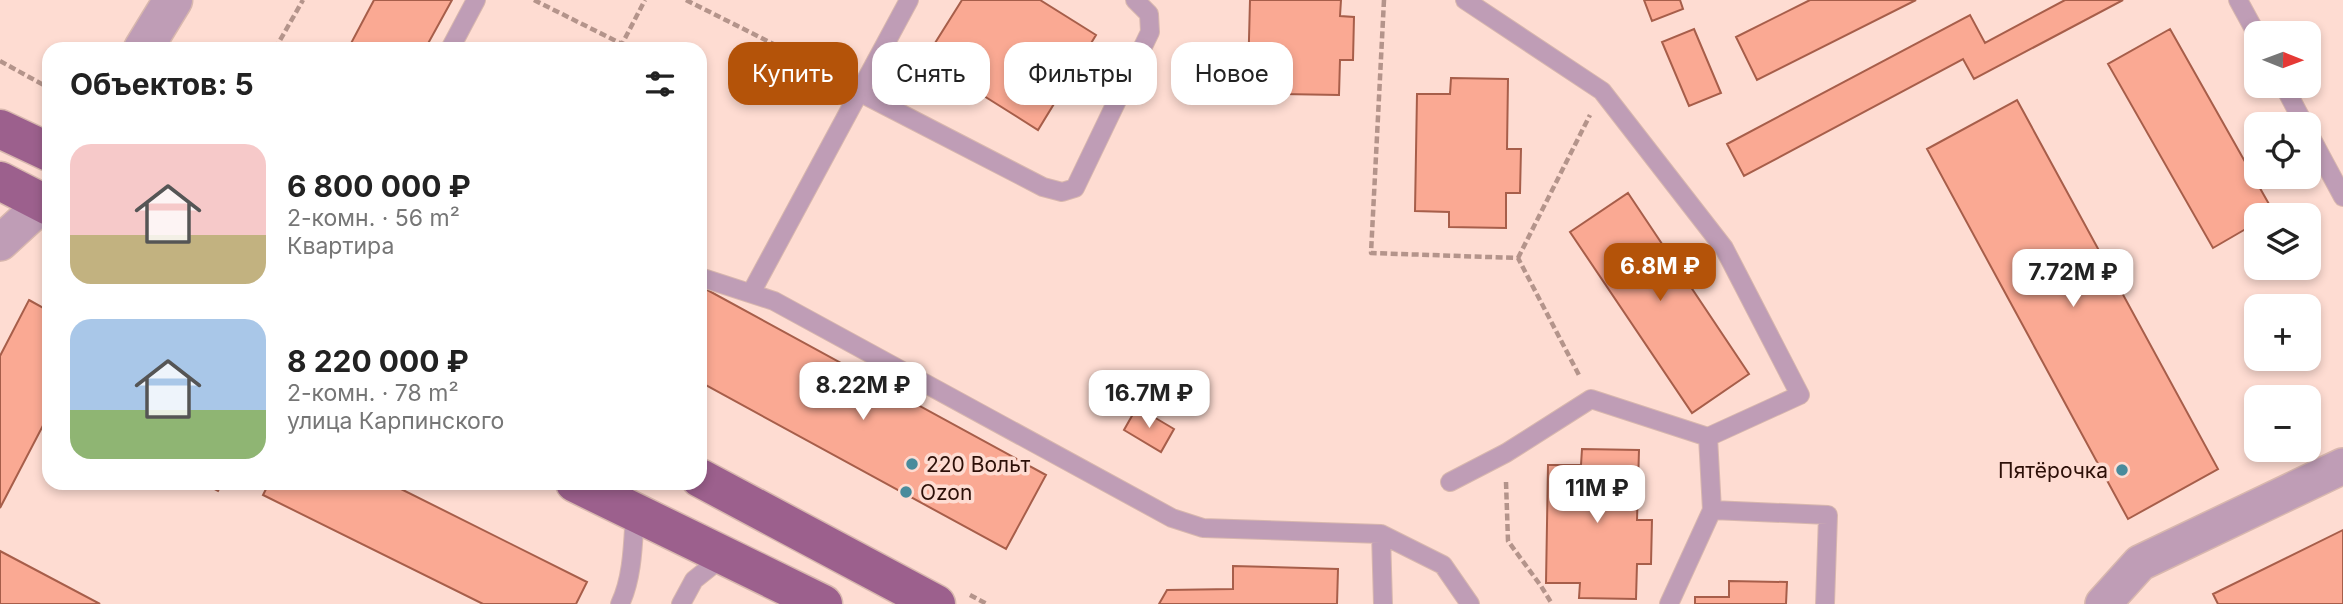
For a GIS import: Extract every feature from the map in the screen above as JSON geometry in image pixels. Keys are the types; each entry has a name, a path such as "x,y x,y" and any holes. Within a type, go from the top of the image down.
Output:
{"main road":[{"path":"0,129 42,149"},
{"path":"0,181 42,199"},
{"path":"707,482 936,604"},
{"path":"589,490 823,604"}],"street":[{"path":"147,42 173,0"},
{"path":"0,243 42,207"},
{"path":"2103,604 2140,563 2343,466"}],"lane":[{"path":"454,42 477,0"},
{"path":"751,293 909,0"},
{"path":"859,92 1043,187 1062,192 1074,188 1150,32 1149,15 1135,0"},
{"path":"1450,482 1506,453 1591,399 1708,437 1800,395 1724,248 1602,91 1465,0"},
{"path":"2238,0 2249,21"},
{"path":"2321,156 2343,197"},
{"path":"707,279 774,301 1172,518 1203,528 1381,534 1443,565 1470,604"},
{"path":"1669,604 1713,510 1708,437"},
{"path":"1713,510 1828,515 1825,604"},
{"path":"620,604 625,593 631,559 635,512"},
{"path":"1381,534 1383,604"},
{"path":"681,604 694,580 724,556"}],"path":[{"path":"279,42 303,0"},
{"path":"534,0 613,42"},
{"path":"622,42 645,0"},
{"path":"687,0 770,42"},
{"path":"1384,0 1371,253 1518,258"},
{"path":"0,61 42,84"},
{"path":"1518,258 1602,91"},
{"path":"1518,258 1591,399"},
{"path":"1506,453 1508,541 1552,604"}],"building":[{"path":"374,0 452,0 429,42 352,42"},
{"path":"962,0 1040,0 1096,35 1092,42 1004,42 1004,105 1053,105 1038,130 990,100 990,42 936,42"},
{"path":"1250,0 1341,0 1340,16 1354,17 1353,60 1340,60 1339,95 1293,94 1293,42 1249,42"},
{"path":"1644,0 1680,0 1683,9 1652,21"},
{"path":"1810,0 1916,0 1757,80 1736,37"},
{"path":"2065,0 2123,0 1974,79 1963,59 1744,176 1727,144 1970,15 1985,43"},
{"path":"1694,29 1721,93 1689,106 1662,42"},
{"path":"2170,29 2244,160 2244,189 2260,189 2268,203 2244,203 2244,230 2213,248 2108,64"},
{"path":"1451,78 1508,79 1507,149 1521,149 1520,193 1506,193 1506,228 1449,227 1449,212 1415,211 1417,94 1450,94"},
{"path":"2017,100 2218,469 2128,519 1927,149"},
{"path":"1628,193 1749,374 1692,413 1570,232"},
{"path":"707,290 1046,475 1006,549 707,386"},
{"path":"29,300 42,307 42,427 0,508 0,356"},
{"path":"1137,407 1174,429 1161,452 1124,430"},
{"path":"1582,449 1639,450 1637,520 1652,520 1651,564 1637,564 1636,599 1579,598 1580,583 1546,583 1548,465 1581,465"},
{"path":"266,490 403,490 587,582 576,604 483,604 263,495"},
{"path":"2343,530 2343,604 2218,604 2213,594"},
{"path":"0,551 100,604 0,604"},
{"path":"1233,566 1338,569 1337,604 1159,604 1167,590 1233,589"},
{"path":"1729,581 1787,582 1786,604 1695,604 1695,597 1729,597"}],"place":[{"name":"220 Вольт","path":"912,464"},
{"name":"Пятёрочка","path":"2122,470"},
{"name":"Ozon","path":"906,492"}]}
